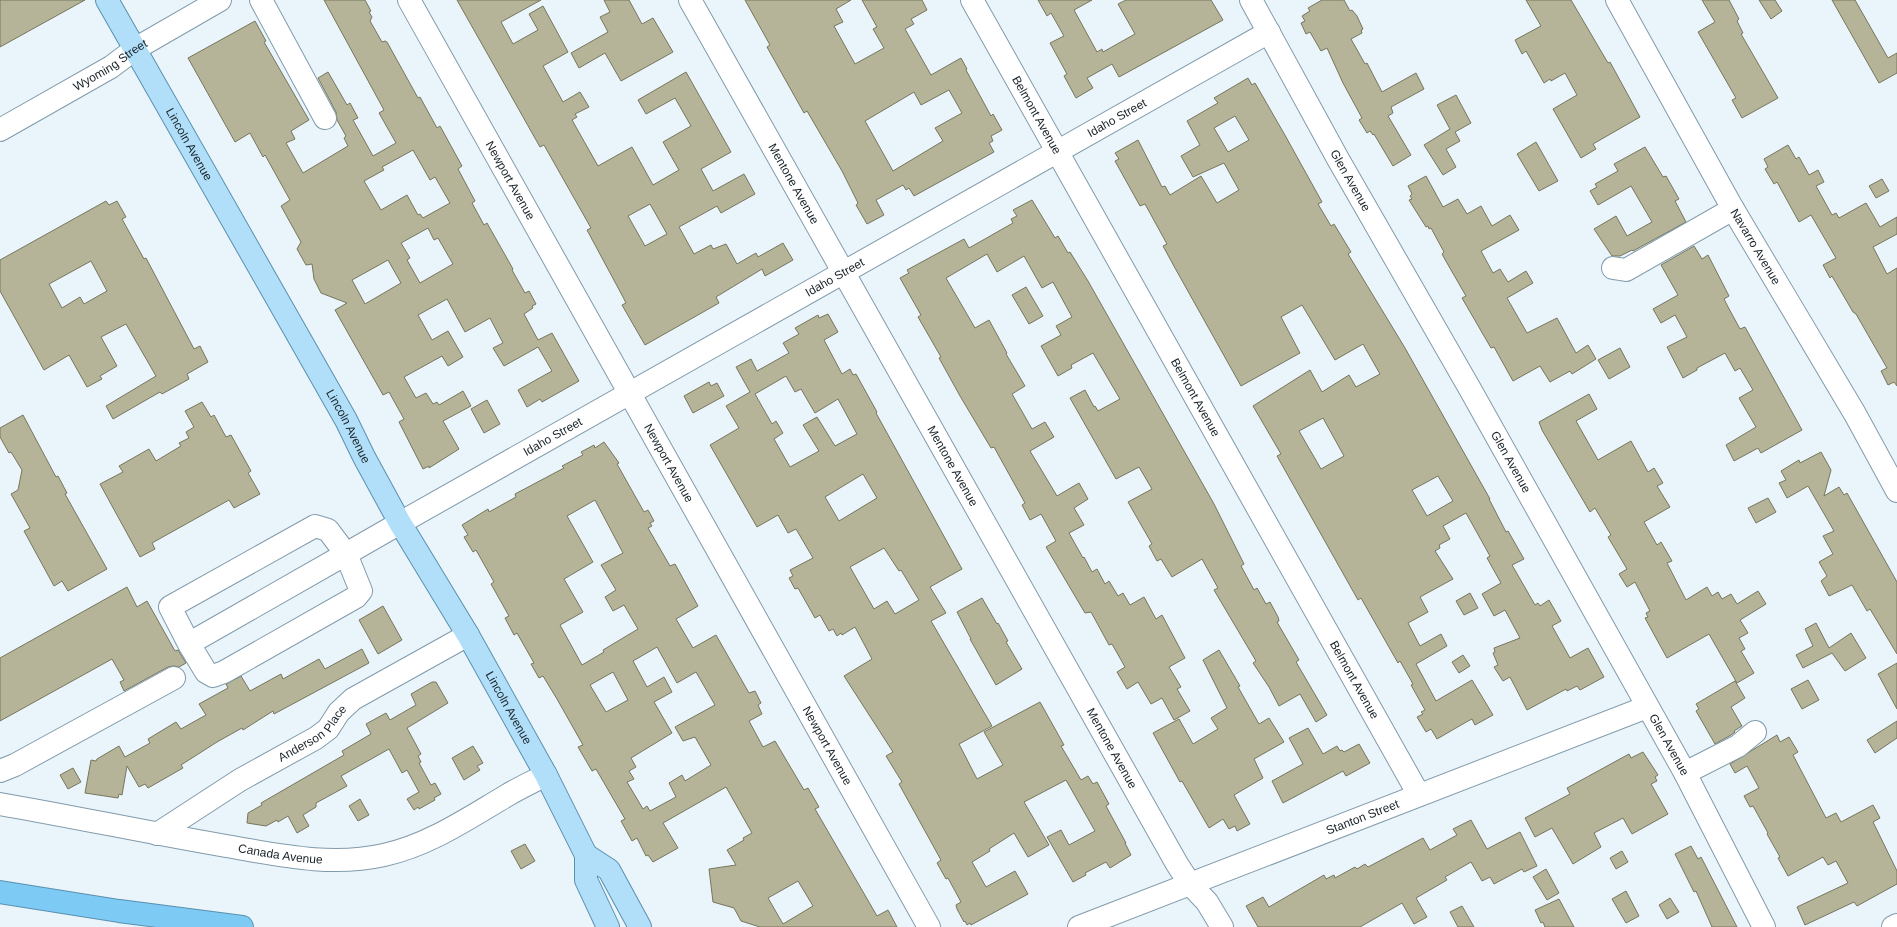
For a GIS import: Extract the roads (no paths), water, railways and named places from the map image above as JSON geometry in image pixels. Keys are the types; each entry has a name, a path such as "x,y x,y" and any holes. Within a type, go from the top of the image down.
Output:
{"highway":[{"path":"0,892 118,911 242,927"}],"main road":[{"name":"Lincoln Avenue","path":"107,0 346,420 364,457 400,523 468,635 546,775 586,854 586,880 608,927"},
{"name":"Lincoln Avenue","path":"586,854 609,870 640,927"}],"street":[{"name":"Wyoming Street","path":"0,130 111,67 135,50 220,0"},
{"path":"261,0 325,118"},
{"name":"Newport Avenue","path":"409,0 929,927"},
{"name":"Mentone Avenue","path":"690,0 1177,864 1190,884 1207,902 1222,927"},
{"name":"Belmont Avenue","path":"972,0 1419,795"},
{"name":"Glen Avenue","path":"1251,0 1270,32 1338,159 1685,773 1764,927"},
{"name":"Navarro Avenue","path":"1617,0 1733,209 1850,407 1897,491"},
{"name":"Idaho Street","path":"189,644 400,523 1270,32"},
{"path":"1613,268 1626,270 1733,209"},
{"path":"315,526 328,530 346,554 360,585 361,591 356,597 224,672 213,676 206,672 189,644 170,607 315,526"},
{"name":"Anderson Place","path":"157,834 240,780 316,738 328,729 339,712 352,699 468,635"},
{"path":"0,771 15,765 174,678"},
{"name":"Stanton Street","path":"1079,927 1647,707"},
{"path":"1685,773 1738,746 1756,732"},
{"name":"Canada Avenue","path":"0,804 157,834 303,859 345,861 384,855 418,845 450,829 546,775"},
{"path":"1893,927 1897,925"}]}
